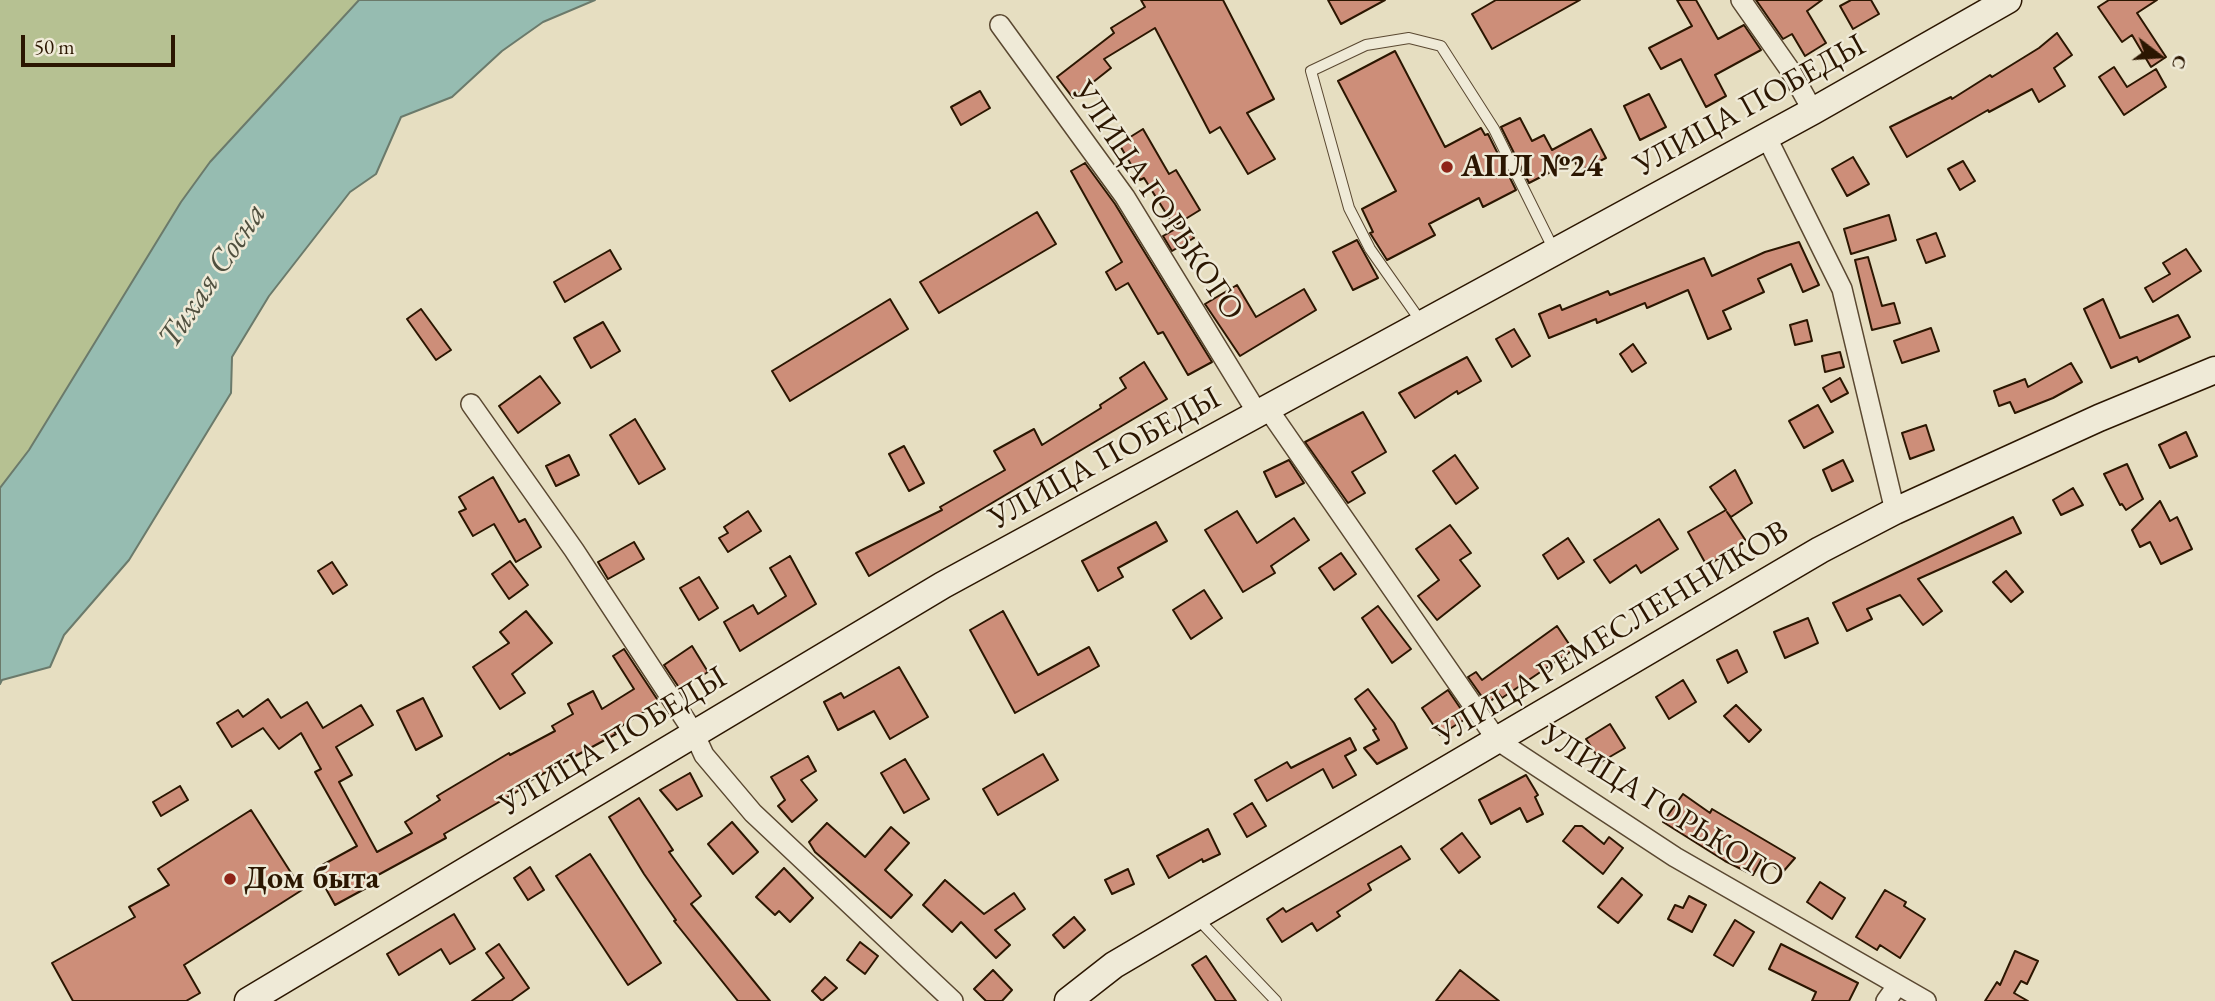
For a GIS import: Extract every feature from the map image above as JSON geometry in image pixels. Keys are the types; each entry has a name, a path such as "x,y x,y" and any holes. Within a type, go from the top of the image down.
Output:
{"main road":[{"name":"УЛИЦА ПОБЕДЫ","path":"248,1001 943,585 1812,111 2008,0"},
{"name":"УЛИЦА РЕМЕСЛЕННИКОВ","path":"1068,1001 1114,965 1808,556 1895,511 2099,418 2215,370"}],"street":[{"path":"1741,0 1790,70 1812,111"},
{"name":"УЛИЦА ГОРЬКОГО","path":"1000,25 1125,197 1263,411 1497,740 1675,857 1892,994 1926,1001"},
{"path":"1766,136 1842,289 1895,511"},
{"path":"471,404 574,550 694,733 704,755 753,813 953,1001"}],"lane":[{"path":"1423,324 1370,249 1349,208 1311,71 1366,44 1409,38 1441,46 1494,129 1555,251"},
{"path":"1197,917 1276,1001"}],"green space":[{"path":"0,0 359,0 210,162 181,202 29,450 0,488"}],"water":[{"name":"Тихая Сосна","path":"359,0 595,0 543,22 502,51 452,97 401,117 376,174 350,192 269,296 232,357 231,393 129,560 64,635 50,667 2,680 0,684 0,488 29,450 181,202 210,162"}],"building":[{"path":"1141,0 1223,0 1274,99 1247,113 1275,159 1248,174 1220,127 1210,133 1155,28 1104,59 1111,68 1073,98 1057,77 1114,33 1111,28 1145,7"},
{"path":"1328,0 1385,0 1341,24"},
{"path":"1496,0 1580,0 1492,49 1472,14"},
{"path":"1677,0 1696,0 1718,39 1744,25 1761,50 1715,75 1726,96 1706,107 1681,59 1661,69 1649,48 1692,26"},
{"path":"1756,0 1822,0 1807,11 1826,43 1805,56 1792,34 1783,39"},
{"path":"1851,0 1871,0 1879,14 1853,29 1840,6"},
{"path":"2109,0 2157,0 2137,13 2166,57 2151,67 2132,35 2122,42 2098,7"},
{"path":"2057,33 2072,55 2054,68 2065,86 2039,102 2032,89 1989,112 1988,110 1907,157 1890,127 1951,97 1952,99 1990,75 1992,77 2039,48"},
{"name":"АПЛ №24","path":"1395,51 1445,147 1481,128 1485,135 1488,134 1516,190 1483,207 1479,198 1429,224 1435,235 1387,260 1370,233 1373,232 1362,209 1396,191 1338,81"},
{"path":"2114,67 2127,87 2156,69 2166,87 2124,115 2099,77"},
{"path":"980,91 990,108 961,125 951,107"},
{"path":"1649,94 1666,127 1640,140 1624,106"},
{"path":"1520,118 1532,141 1544,135 1552,150 1591,129 1606,158 1580,171 1574,160 1529,183 1501,127"},
{"path":"1143,129 1169,174 1176,170 1200,210 1174,226 1144,178 1140,180 1119,144"},
{"path":"1853,157 1869,184 1847,196 1832,169"},
{"path":"1963,161 1975,181 1960,190 1948,169"},
{"path":"1085,163 1115,204 1212,362 1188,375 1163,332 1158,334 1128,283 1116,290 1106,272 1122,262 1071,171"},
{"path":"1037,212 1056,244 939,313 920,282"},
{"path":"1889,215 1896,240 1851,254 1844,229"},
{"path":"1186,223 1194,238 1172,251 1163,236"},
{"path":"1936,233 1945,256 1926,263 1917,240"},
{"path":"1357,240 1378,278 1353,290 1333,252"},
{"path":"1799,242 1819,285 1803,292 1791,264 1758,279 1764,292 1723,311 1731,329 1708,339 1688,290 1647,308 1645,303 1597,323 1596,319 1549,338 1539,314 1560,305 1562,310 1608,291 1610,295 1704,258 1712,276 1765,252"},
{"path":"2186,249 2201,271 2153,302 2145,288 2170,274 2163,263"},
{"path":"610,250 621,269 565,302 554,282"},
{"path":"1868,257 1882,306 1894,303 1900,323 1872,330 1855,260"},
{"path":"1237,285 1256,317 1304,289 1316,310 1240,356 1205,304"},
{"path":"890,299 908,329 790,401 772,371"},
{"path":"2103,299 2120,338 2178,315 2190,337 2139,362 2137,357 2111,368 2084,309"},
{"path":"421,309 451,350 436,360 407,319"},
{"path":"1807,320 1812,341 1795,345 1790,325"},
{"path":"603,322 620,351 591,368 574,338"},
{"path":"1931,328 1939,351 1902,363 1894,341"},
{"path":"1514,329 1530,356 1512,367 1496,339"},
{"path":"1633,344 1646,363 1632,372 1620,354"},
{"path":"1840,352 1844,367 1825,372 1822,356"},
{"path":"1467,357 1481,381 1458,394 1457,391 1415,418 1399,393"},
{"path":"1144,362 1167,399 869,576 856,553 942,510 940,507 1005,470 994,451 1034,429 1042,445 1101,408 1100,405 1126,388 1120,378"},
{"path":"2071,363 2082,382 2053,398 2015,413 2010,402 1999,406 1994,391 2025,379 2028,387"},
{"path":"540,376 560,403 518,433 499,406"},
{"path":"1840,378 1848,393 1831,402 1823,388"},
{"path":"1818,405 1833,432 1804,448 1789,421"},
{"path":"1363,412 1386,452 1352,472 1365,493 1348,503 1305,442"},
{"path":"635,419 665,469 639,484 610,435"},
{"path":"1926,425 1934,450 1910,459 1902,433"},
{"path":"2186,432 2197,456 2170,468 2159,445"},
{"path":"904,446 924,483 909,491 889,454"},
{"path":"569,455 579,475 556,486 546,466"},
{"path":"1455,455 1478,488 1456,504 1433,471"},
{"path":"1289,460 1304,483 1276,497 1264,472"},
{"path":"1843,460 1853,481 1832,491 1823,470"},
{"path":"2127,464 2143,499 2126,510 2120,505 2104,474"},
{"path":"1735,470 1752,503 1731,517 1727,512 1746,541 1707,566 1688,532 1726,510 1710,487"},
{"path":"493,477 519,522 525,519 541,547 516,562 494,524 473,536 459,512 466,509 459,497"},
{"path":"2073,488 2083,505 2061,515 2053,500"},
{"path":"2160,501 2170,521 2177,517 2192,549 2161,564 2150,542 2140,547 2132,530"},
{"path":"748,511 761,531 728,552 719,538 728,533 724,527"},
{"path":"1237,511 1257,543 1294,518 1309,540 1271,566 1275,573 1243,592 1205,530"},
{"path":"2013,517 2021,533 1918,579 1942,611 1923,625 1900,595 1867,609 1872,619 1847,631 1833,603"},
{"path":"1659,519 1678,549 1641,573 1636,565 1610,583 1594,560"},
{"path":"1156,522 1167,541 1118,568 1123,577 1098,591 1082,561"},
{"path":"1450,525 1471,553 1460,560 1480,586 1437,620 1418,596 1439,580 1416,549"},
{"path":"1568,538 1584,562 1558,579 1543,555"},
{"path":"634,542 644,559 608,579 598,562"},
{"path":"1341,553 1356,574 1334,590 1319,568"},
{"path":"790,556 816,604 740,651 724,622 753,605 758,614 786,596 770,568"},
{"path":"510,561 528,585 509,599 492,574"},
{"path":"332,562 347,585 333,594 318,571"},
{"path":"2006,571 2023,592 2011,602 1993,582"},
{"path":"699,577 718,608 699,620 680,588"},
{"path":"1204,590 1222,618 1191,639 1173,610"},
{"path":"1378,606 1411,649 1392,663 1362,618"},
{"path":"526,611 552,643 512,674 525,693 500,709 473,667 509,643 500,632"},
{"path":"1003,611 1038,675 1089,647 1099,666 1015,713 970,630"},
{"path":"1808,618 1818,643 1785,658 1774,632"},
{"path":"1557,626 1573,650 1502,698 1499,694 1487,704 1468,677 1476,672 1482,680"},
{"path":"692,646 708,672 680,689 664,665"},
{"path":"624,649 659,702 614,731 616,734 524,784 525,787 444,834 446,838 367,881 370,886 335,905 315,869 357,846 315,772 321,769 301,733 279,749 263,728 232,747 217,723 238,710 243,717 268,699 281,718 307,702 323,728 361,705 373,725 336,747 352,775 339,782 377,852 412,833 405,822 440,800 437,796 509,753 510,755 555,731 552,726 573,714 568,704 593,691 602,709 634,689 613,656"},
{"path":"1737,650 1747,672 1728,683 1717,660"},
{"path":"899,667 928,717 890,739 874,711 838,730 824,702 841,693 844,698"},
{"path":"1683,680 1696,702 1669,719 1656,697"},
{"path":"1368,689 1394,723 1407,748 1377,764 1364,748 1379,740 1373,730 1376,729 1355,699"},
{"path":"1448,690 1467,718 1440,735 1422,708"},
{"path":"423,698 442,736 416,750 397,711"},
{"path":"1736,705 1761,730 1749,742 1724,716"},
{"path":"1610,724 1625,748 1601,762 1586,739"},
{"path":"1350,738 1356,750 1345,756 1356,775 1333,788 1323,769 1267,801 1255,780 1287,762 1291,768"},
{"path":"1043,754 1058,780 998,815 983,789"},
{"path":"808,756 816,771 801,780 817,800 792,822 778,806 785,800 771,777"},
{"path":"905,759 929,799 904,813 881,773"},
{"path":"690,773 702,796 677,810 660,790"},
{"path":"1526,775 1538,795 1535,797 1543,814 1527,822 1520,808 1491,824 1479,800"},
{"path":"180,786 188,800 161,816 153,802"},
{"path":"1683,794 1710,813 1712,809 1795,858 1782,873 1763,857 1753,875 1725,861 1663,822"},
{"path":"639,798 673,850 669,852 701,896 691,904 770,1001 738,1001 674,921 676,920 609,817"},
{"path":"1252,803 1266,826 1247,837 1234,814"},
{"path":"251,810 302,890 184,965 200,993 186,1001 73,1001 52,963 135,917 129,907 169,885 158,869"},
{"path":"732,822 758,852 733,874 708,844"},
{"path":"827,823 865,857 891,827 909,843 885,870 912,895 891,918 815,852 809,842"},
{"path":"1575,826 1582,826 1604,844 1609,837 1623,848 1603,874 1563,841"},
{"path":"1208,829 1220,854 1203,862 1202,859 1169,878 1157,856"},
{"path":"1462,833 1480,857 1459,873 1441,849"},
{"path":"1401,846 1410,859 1368,884 1371,890 1337,912 1340,916 1317,931 1312,923 1282,942 1267,919 1283,908 1286,912"},
{"path":"590,854 661,963 628,985 556,876"},
{"path":"530,867 544,890 528,900 514,878"},
{"path":"784,868 813,898 790,922 779,911 775,915 756,897"},
{"path":"1128,869 1134,884 1112,894 1105,880"},
{"path":"1622,878 1642,895 1618,923 1598,907"},
{"path":"945,880 984,914 1014,893 1025,909 995,930 1010,945 996,958 961,922 952,932 923,905"},
{"path":"1820,882 1845,898 1832,919 1807,902"},
{"path":"1885,890 1906,902 1904,906 1925,919 1900,958 1880,945 1877,950 1856,937"},
{"path":"1689,896 1706,905 1692,932 1668,919 1675,905 1683,908"},
{"path":"454,914 475,949 450,964 441,949 399,975 387,954"},
{"path":"1074,917 1085,930 1064,948 1053,935"},
{"path":"1735,920 1754,932 1733,966 1714,955"},
{"path":"860,942 878,956 865,974 847,960"},
{"path":"499,944 529,988 511,1001 472,1001 504,978 486,953"},
{"path":"1781,944 1858,983 1849,1001 1812,1001 1816,992 1769,969"},
{"path":"2015,951 2038,961 2027,984 2021,981 2014,993 2028,1001 1985,1001 1997,982 2000,985"},
{"path":"1206,956 1236,1001 1216,1001 1192,965"},
{"path":"993,970 1012,990 1002,1001 986,1001 974,989"},
{"path":"1460,970 1499,1001 1436,1001"},
{"path":"825,977 837,988 822,1001 812,991"}],"place":[{"name":"АПЛ №24","path":"1447,167"},
{"name":"Дом быта","path":"230,879"}]}
